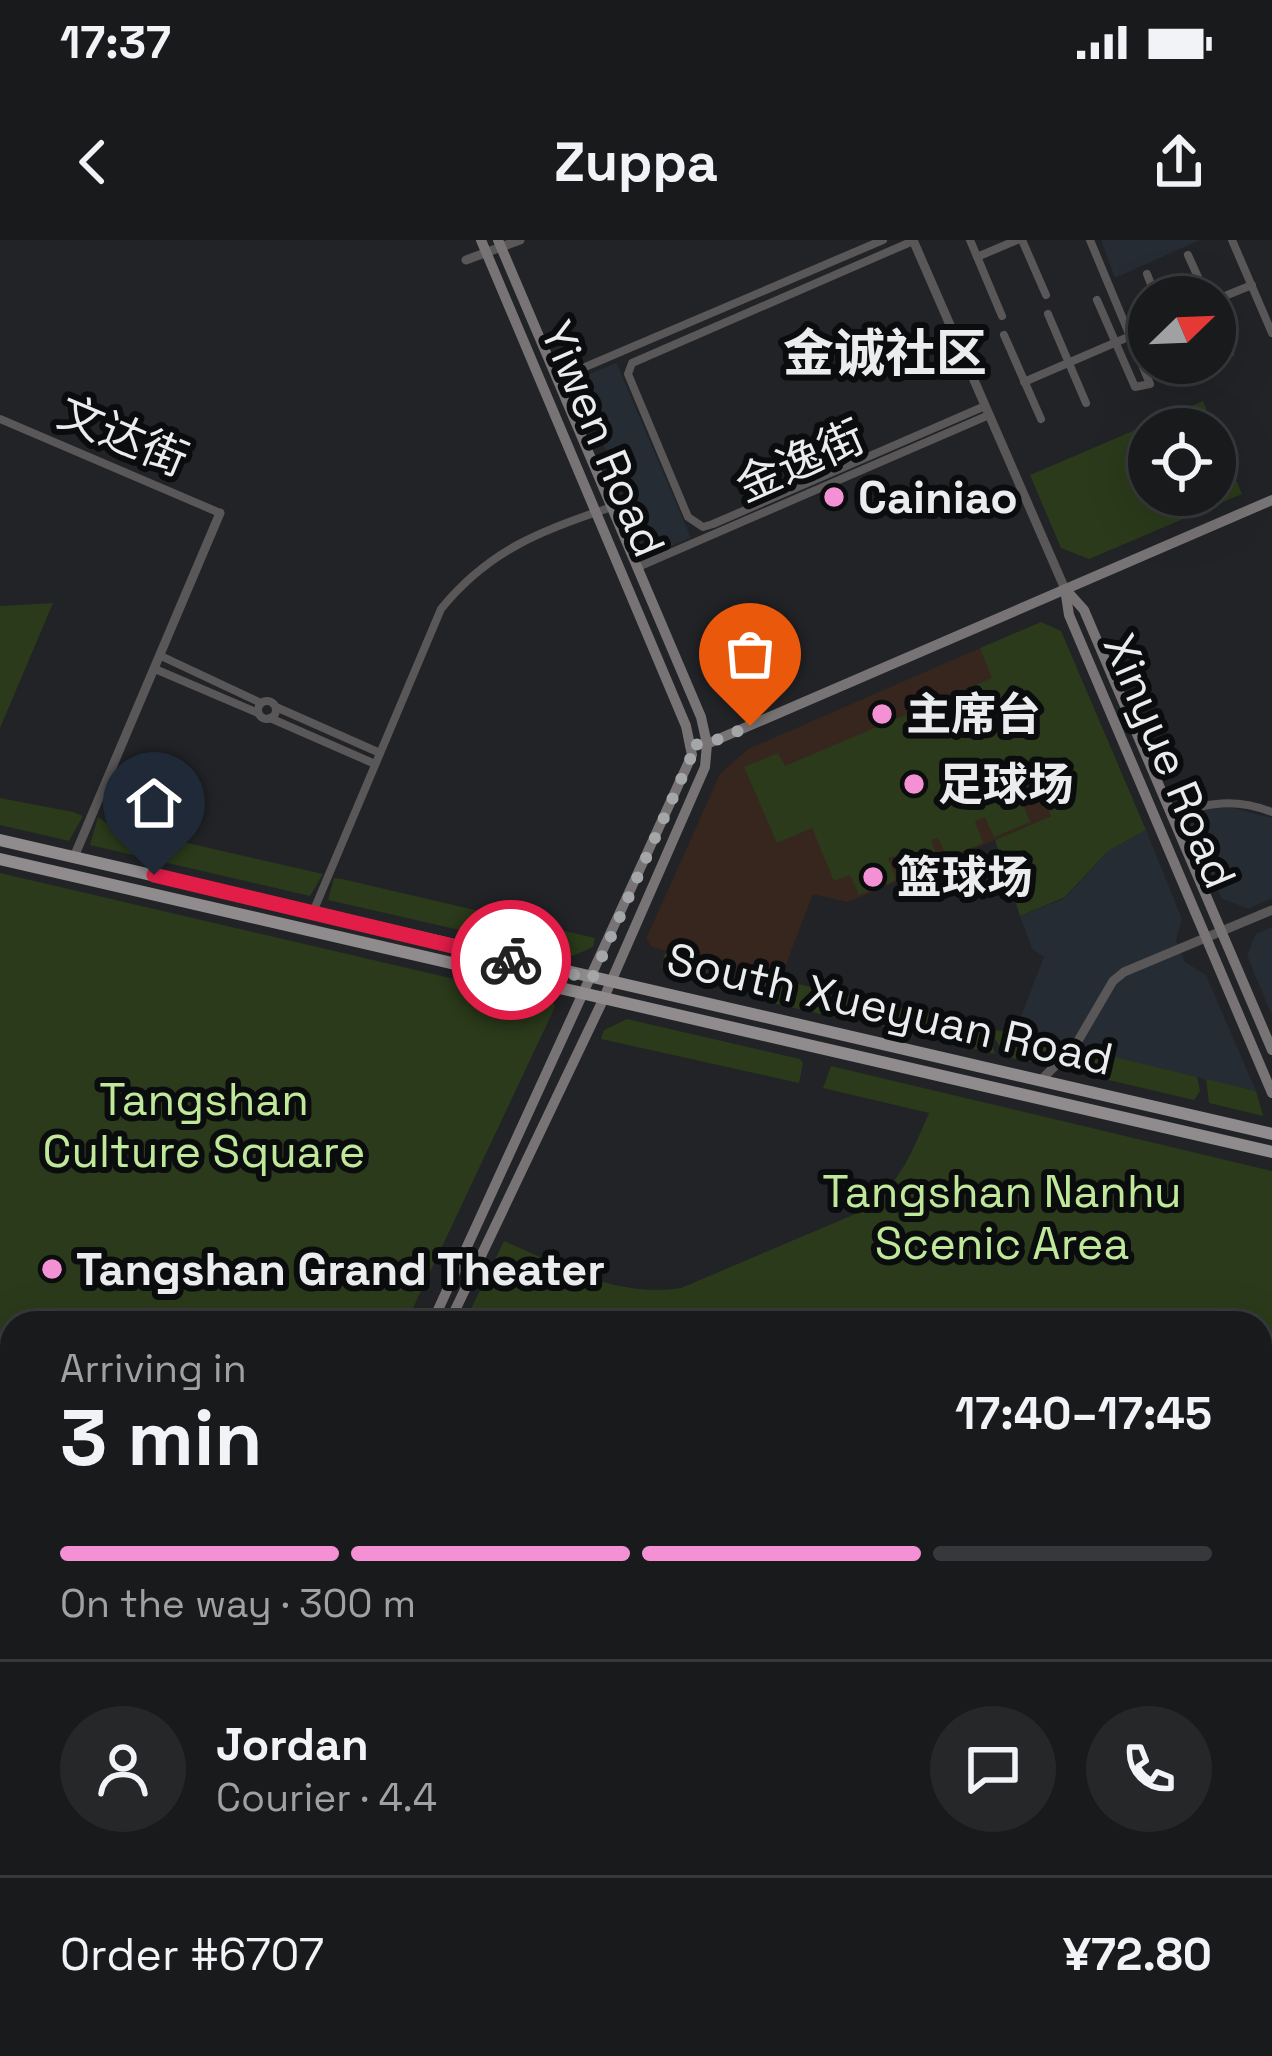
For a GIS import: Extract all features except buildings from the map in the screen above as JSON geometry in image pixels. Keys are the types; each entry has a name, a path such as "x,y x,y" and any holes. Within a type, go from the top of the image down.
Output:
{"main road":[{"name":"Yiwen Road","path":"500,244 701,717 707,744"},
{"name":"Yiwen Road","path":"483,246 690,745"},
{"path":"438,1311 692,755 690,745 707,744 1272,500"},
{"name":"Xinyue Road","path":"1065,589 1084,610 1272,1050"},
{"name":"Xinyue Road","path":"1065,589 1070,617 1272,1093"},
{"path":"455,1311 603,1000 705,766 707,744"},
{"name":"South Xueyuan Road","path":"0,840 1272,1134"},
{"name":"South Xueyuan Road","path":"0,859 1272,1152"}],"street":[{"path":"466,260 483,246 520,240"},
{"path":"557,379 883,240"},
{"path":"970,240 1002,316"},
{"path":"976,256 1019,240 1046,295"},
{"path":"1090,240 1128,331"},
{"path":"913,241 632,362 628,374 688,517 703,527 713,524 987,410"},
{"name":"Xinyue Road","path":"913,241 1065,589"},
{"path":"1232,241 1272,332"},
{"path":"1189,255 1198,276"},
{"path":"1236,291 1252,285"},
{"path":"1096,300 1128,371"},
{"path":"1048,314 1086,403"},
{"path":"1004,335 1041,419"},
{"path":"1024,382 1128,337"},
{"name":"金逸街","path":"638,567 987,410"},
{"name":"文达街","path":"0,419 220,513"},
{"path":"313,913 441,610 466,578 491,557 612,506"},
{"path":"74,856 220,513"},
{"path":"160,656 260,708 270,718 375,764"},
{"path":"155,669 260,708"},
{"path":"260,708 269,700 380,753"},
{"path":"270,718 276,706"},
{"path":"1172,816 1210,802 1251,804 1272,812"},
{"path":"1041,1080 1075,1046 1113,981 1124,972 1272,910"}],"shaded area":[{"path":"1101,240 1200,240 1115,278"},
{"path":"628,358 617,364 691,538 650,555 576,380"},
{"path":"980,648 1051,816 848,902 813,894 780,980 652,947 646,939 720,774 748,749"},
{"path":"1221,805 1272,818 1272,898 1248,909 1221,898 1187,815"},
{"path":"1146,830 1182,919 1176,941 1185,962 1206,975 1256,1091 1014,1034 1044,957 1032,949 1020,916 1065,898 1108,851"},
{"path":"1272,927 1272,1016 1247,955 1256,934"}],"green space":[{"path":"1128,433 1128,516 1190,516 1089,559 1061,548 1030,475"},
{"path":"53,603 0,728 0,606"},
{"path":"1041,622 1061,631 1146,830 1108,851 1065,897 1020,916 995,840 1051,816 1041,793 1022,802 1030,822 994,837 985,817 975,821 983,843 947,858 938,838 931,840 939,862 903,877 894,856 888,858 896,880 859,895 850,875 834,881 812,828 777,843 744,767 778,753 785,766 992,678 980,648"},
{"path":"0,798 83,816 69,841 0,825"},
{"path":"98,817 109,825 323,874 310,896 90,845"},
{"name":"Tangshan Culture Square","path":"0,873 553,1002 555,1007 412,1311 0,1311"},
{"path":"334,878 595,938 593,947 573,956 328,900"},
{"path":"665,953 709,963 706,978 661,968"},
{"path":"741,971 850,996 842,1019 737,991"},
{"path":"857,998 986,1027 995,1054 856,1020"},
{"path":"627,1019 800,1059 799,1083 601,1039 604,1030"},
{"path":"992,1029 1071,1047 1051,1066 1007,1057"},
{"path":"1078,1048 1197,1077 1200,1091 1194,1100 1057,1068"},
{"name":"Tangshan Nanhu Scenic Area","path":"831,1066 1272,1171 1272,1311 470,1311 504,1241 611,1284 681,1288 867,1209 897,1177 929,1113 823,1088"},
{"path":"1206,1079 1256,1091 1263,1116 1209,1103"}],"way so far":[{"path":"511,960 592,979 692,755 690,745 707,744 750,726"}],"place":[{"name":"Cainiao","path":"834,497"},
{"name":"主席台","path":"882,714"},
{"name":"足球场","path":"914,784"},
{"name":"篮球场","path":"873,877"},
{"name":"Tangshan Grand Theater","path":"52,1269"}],"district":[{"name":"金诚社区","path":"885,353"}],"route":[{"path":"154,875 511,960"}]}
